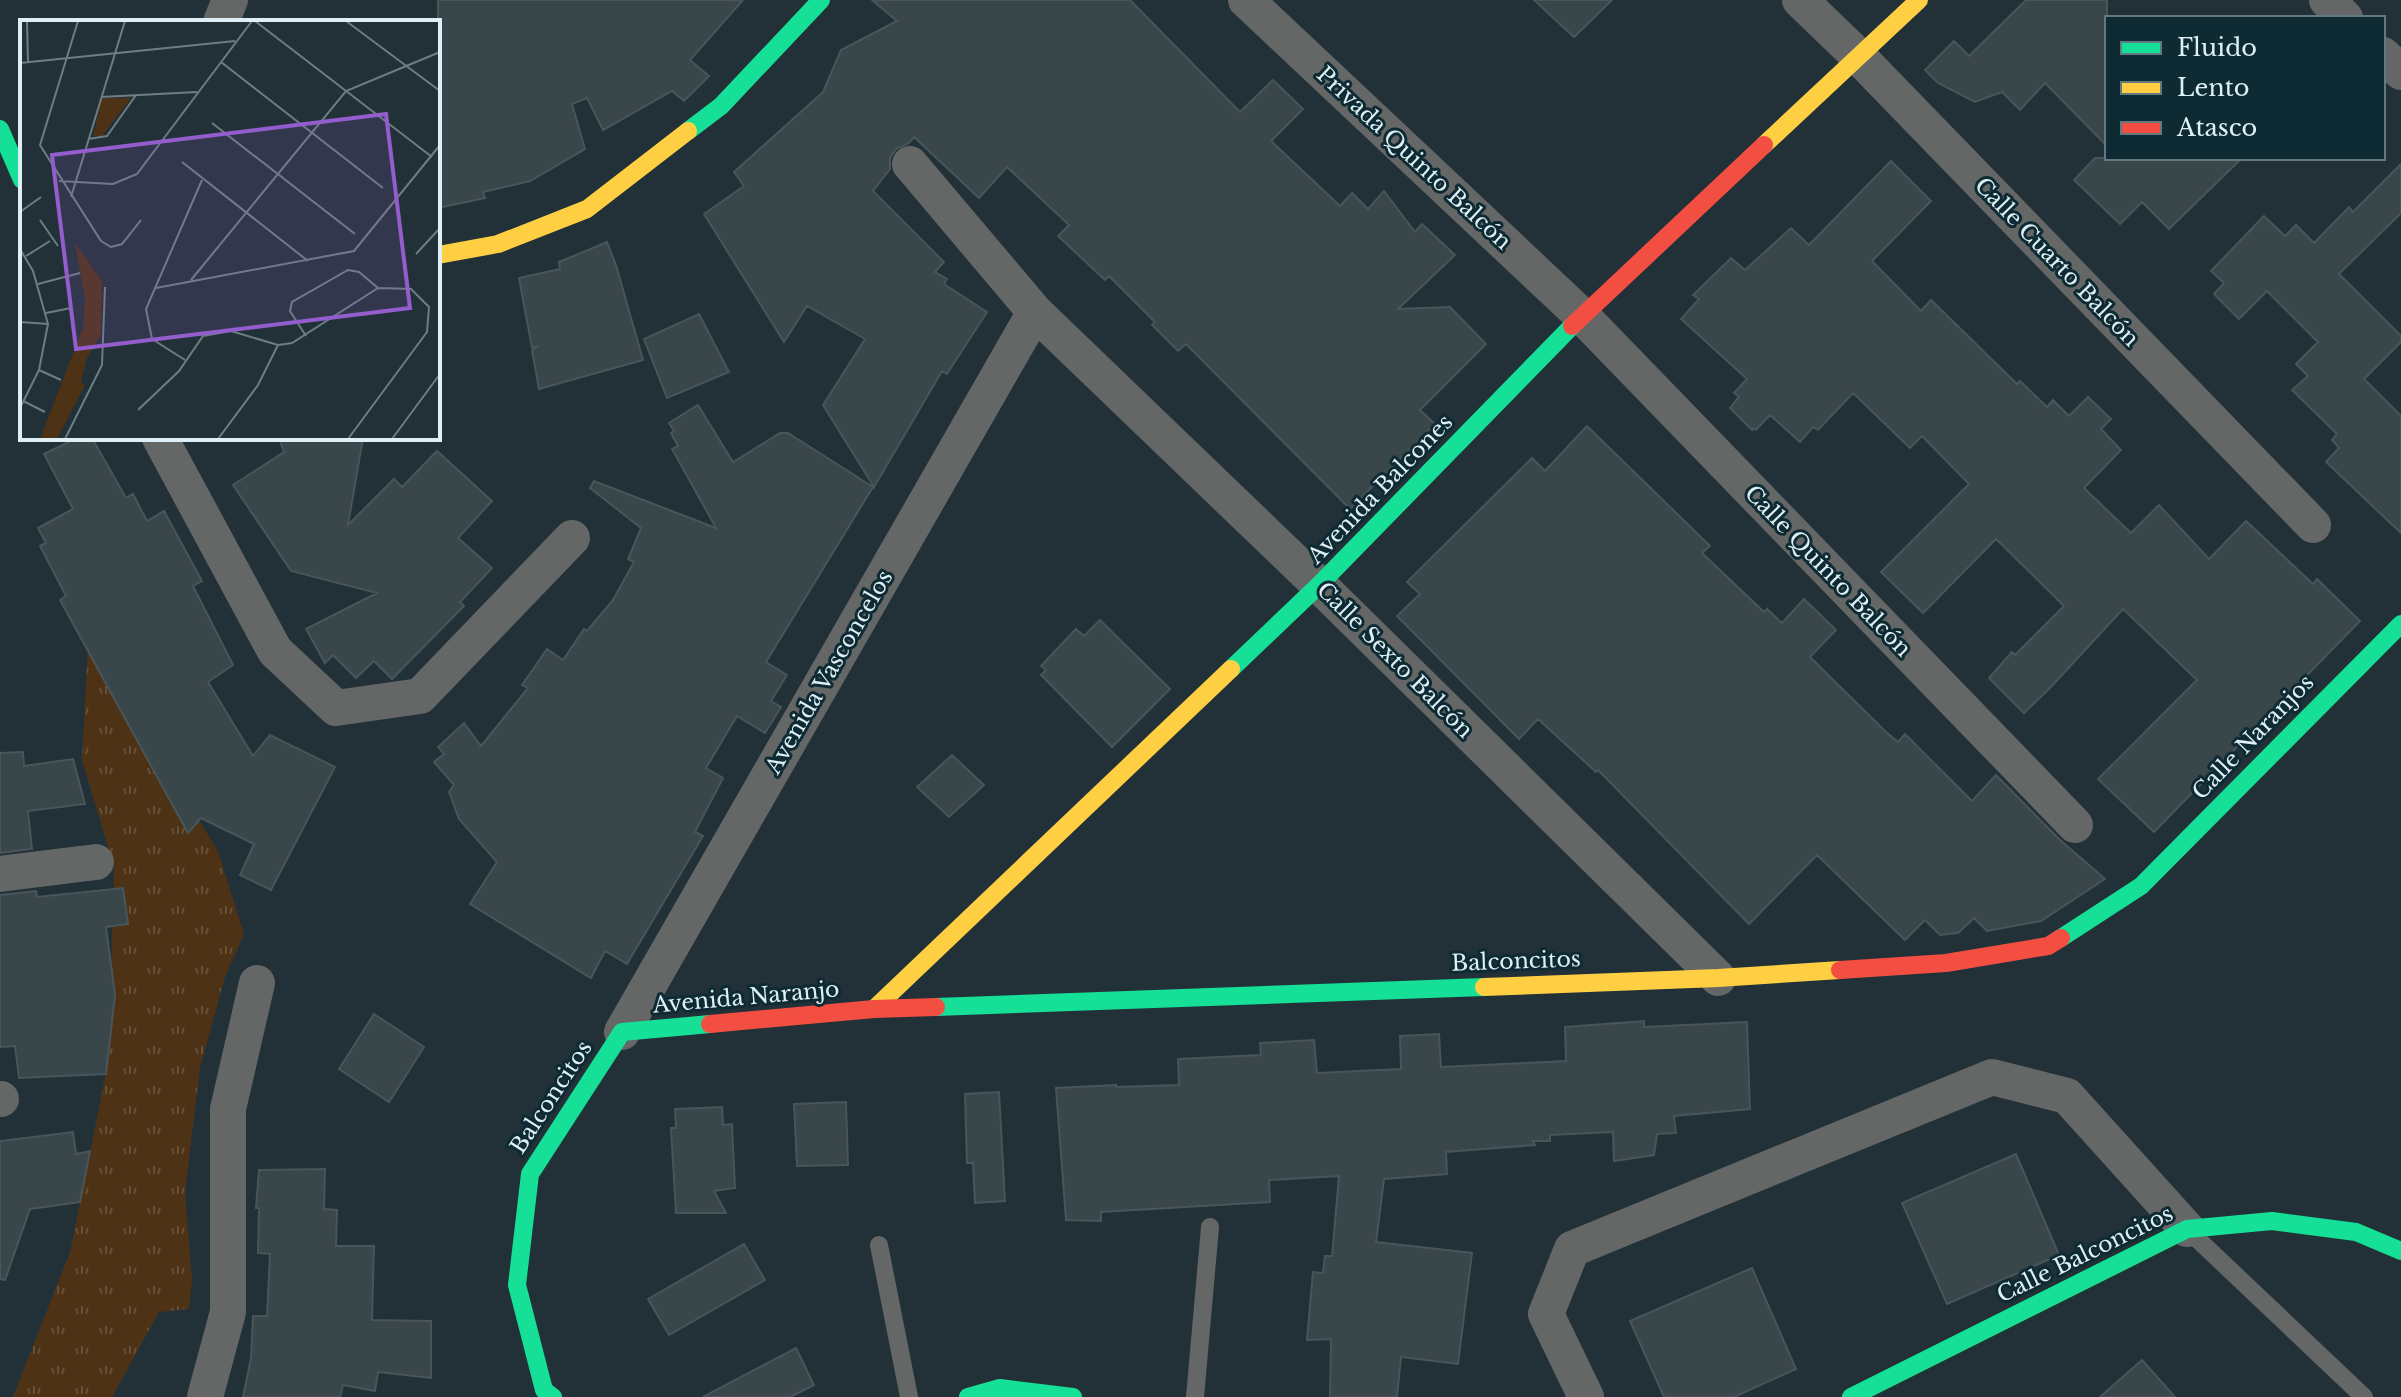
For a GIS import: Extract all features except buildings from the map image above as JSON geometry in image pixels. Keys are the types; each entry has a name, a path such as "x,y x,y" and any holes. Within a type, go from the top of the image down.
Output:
{"street":[{"path":"222,20 230,0"},
{"path":"440,255 498,244 587,209 721,106 821,0"},
{"name":"Privada Quinto Balcón","path":"1246,0 1582,316"},
{"name":"Calle Cuarto Balcón","path":"1800,0 2313,525"},
{"name":"Avenida Balcones","path":"874,1009 1319,585 1582,316 1919,0"},
{"path":"2327,0 2343,16"},
{"path":"2385,57 2401,72"},
{"path":"0,129 20,175"},
{"name":"Calle Sexto Balcón","path":"910,164 1035,312 1319,585 1718,978"},
{"name":"Avenida Vasconcelos","path":"622,1032 1035,312"},
{"name":"Calle Quinto Balcón","path":"1582,316 2075,825"},
{"path":"161,440 275,651 336,708 420,696 572,538"},
{"name":"Calle Naranjos","path":"2141,886 2401,624"},
{"path":"0,874 96,862"},
{"name":"Balconcitos","path":"874,1009 1718,978 1946,963 2048,946 2141,886"},
{"path":"205,1397 228,1312 228,1109 257,983"},
{"name":"Avenida Naranjo","path":"622,1032 874,1009"},
{"name":"Balconcitos","path":"553,1397 544,1390 517,1285 530,1174 622,1032"},
{"path":"1586,1397 1546,1314 1572,1249 1992,1077 2067,1096 2187,1229"},
{"name":"Calle Balconcitos","path":"1851,1397 2187,1229 2272,1221 2356,1232 2401,1251"},
{"path":"968,1397 1000,1388 1073,1397"}],"lane":[{"path":"1195,1397 1210,1227"},
{"path":"2187,1229 2364,1397"},
{"path":"879,1245 909,1397"}],"green space":[{"path":"88,644 218,851 244,934 225,977 200,1068 185,1192 192,1280 189,1309 159,1312 112,1397 13,1397 70,1252 109,1057 114,867 82,760"}],"traffic: fast":[{"path":"688,131 721,106 821,0"},
{"path":"0,129 20,175"},
{"path":"1231,669 1319,585 1572,326"},
{"path":"2061,938 2141,886 2401,624"},
{"path":"936,1007 1484,987"},
{"path":"553,1397 544,1390 517,1285 530,1174 622,1032 710,1024"},
{"path":"1851,1397 2187,1229 2272,1221 2356,1232 2401,1251"},
{"path":"968,1397 1000,1388 1073,1397"}],"traffic: slow":[{"path":"1764,145 1919,0"},
{"path":"440,255 498,244 587,209 688,131"},
{"path":"874,1009 1231,669"},
{"path":"1484,987 1840,970"}],"traffic: jam":[{"path":"1572,326 1764,145"},
{"path":"1840,970 1946,963 2048,946 2061,938"},
{"path":"710,1024 874,1009 936,1007"}]}
